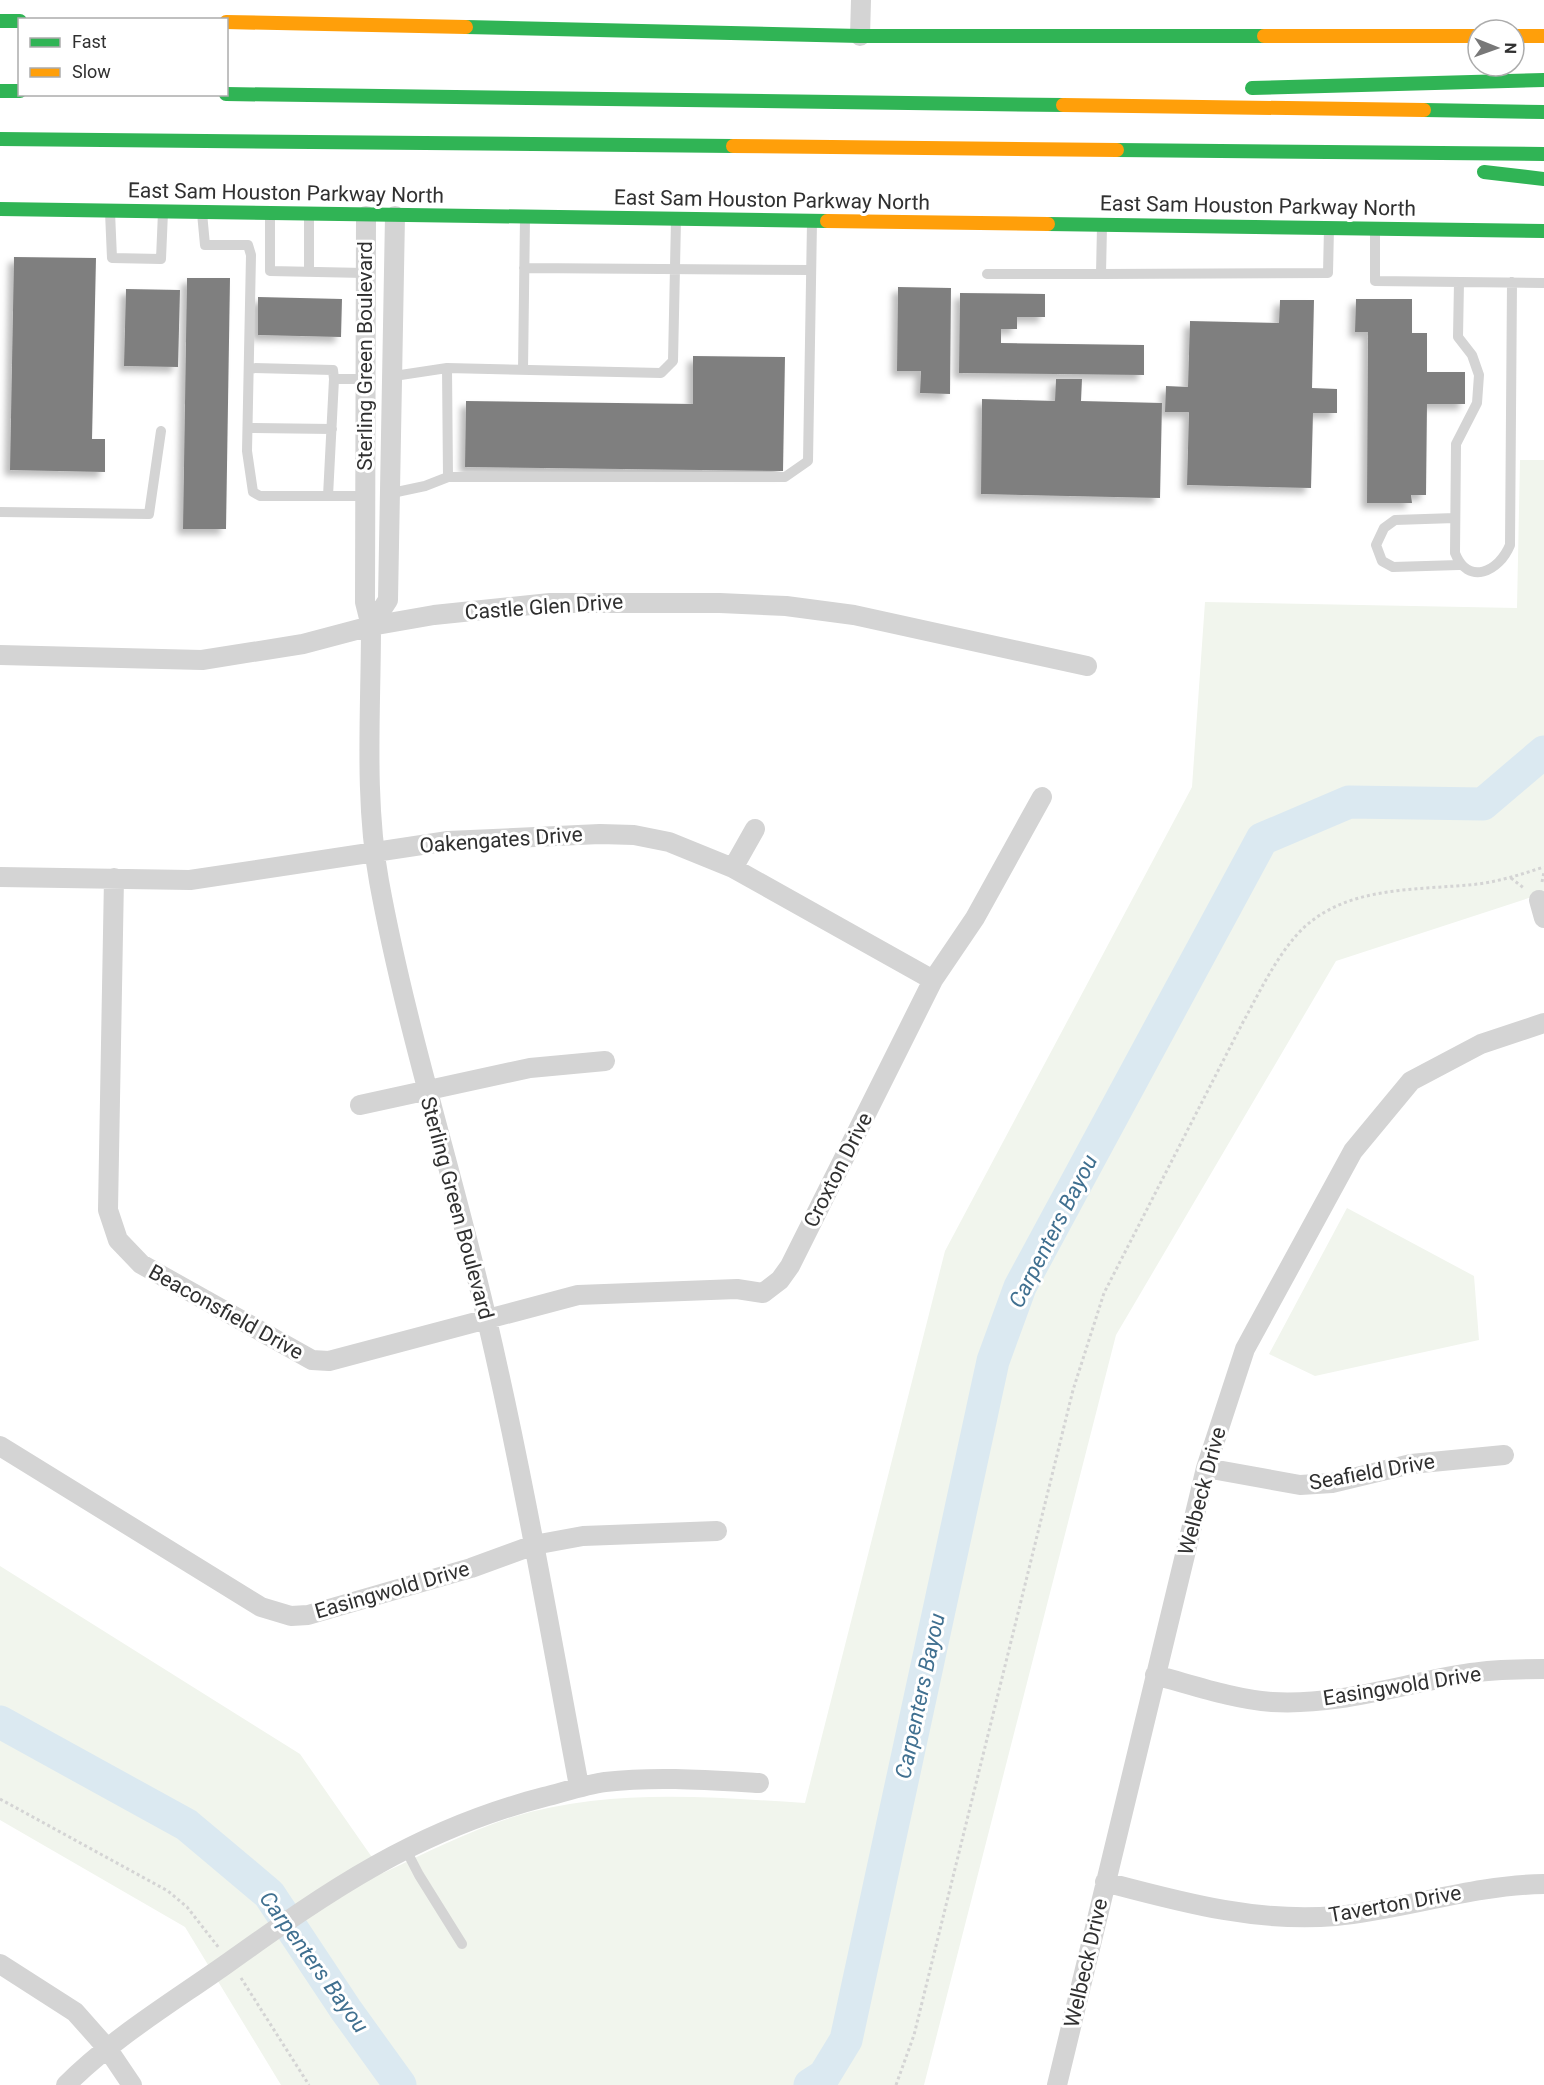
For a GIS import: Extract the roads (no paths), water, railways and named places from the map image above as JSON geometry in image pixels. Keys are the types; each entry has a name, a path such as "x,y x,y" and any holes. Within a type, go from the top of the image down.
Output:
{"main road":[{"path":"0,21 18,21"},
{"path":"228,22 861,36 1466,36"},
{"path":"1526,36 1544,36"},
{"path":"1236,88 1544,80"},
{"path":"0,91 18,91"},
{"path":"1033,107 1071,93 1130,91"},
{"path":"228,94 1033,107 1544,112"},
{"path":"0,139 1544,154"},
{"path":"1015,150 1125,161 1440,167"},
{"path":"1474,171 1544,179"},
{"name":"East Sam Houston Parkway North","path":"0,209 1544,231"}],"street":[{"path":"861,0 861,36"},
{"name":"Sterling Green Boulevard","path":"366,216 365,602 371,626 372,803 375,854 426,1090 487,1319 534,1545 579,1786"},
{"name":"Sterling Green Boulevard","path":"371,626 388,600 392,493 395,216"},
{"name":"Sterling Green Boulevard","path":"365,496 392,493"},
{"name":"Castle Glen Drive","path":"0,655 202,660 303,644 371,626 434,615 549,603 731,603 854,615 1087,666"},
{"name":"Croxton Drive","path":"487,1319 578,1295 737,1289 763,1293 780,1280 790,1266 933,980 975,918 1042,796"},
{"path":"733,868 755,829"},
{"name":"Oakengates Drive","path":"0,877 190,880 375,854 448,841 600,834 634,835 669,842 733,868 933,980"},
{"name":"Beaconsfield Drive","path":"114,878 108,1210 118,1240 141,1264 312,1360 329,1361 487,1319"},
{"name":"Welbeck Drive","path":"1057,2085 1206,1468 1245,1349 1353,1150 1411,1081 1481,1044 1544,1023"},
{"path":"360,1105 530,1068 605,1061"},
{"name":"Easingwold Drive","path":"0,1446 261,1607 291,1616 308,1615 344,1607 471,1568 534,1545 583,1536 717,1531"},
{"name":"Seafield Drive","path":"1206,1468 1300,1485 1332,1483 1411,1464 1504,1455"},
{"name":"Easingwold Drive","path":"1155,1676 1245,1698 1282,1701 1352,1698 1473,1673 1544,1669"},
{"path":"66,2085 107,2048 248,1948 355,1875 405,1848 509,1806 579,1786 663,1778 759,1783"},
{"name":"Taverton Drive","path":"1105,1882 1204,1908 1291,1917 1374,1911 1491,1887 1544,1884"},
{"path":"0,1964 75,2012 107,2048 132,2085"}],"lane":[{"path":"110,211 112,258 161,259 163,212"},
{"path":"202,213 206,246 248,245 251,255 248,451 253,492 260,496 365,496"},
{"path":"270,214 270,272 365,273"},
{"path":"309,215 309,272"},
{"path":"523,370 525,218"},
{"path":"394,376 447,368 662,373 673,361 676,220"},
{"path":"392,493 425,486 448,477 785,477 808,461 812,221"},
{"path":"1101,274 1102,225"},
{"path":"987,274 1328,273 1329,228"},
{"path":"1375,228 1375,280 1544,283"},
{"path":"524,268 811,270"},
{"path":"1459,282 1458,337 1472,355 1479,375 1477,403 1456,444 1455,553 1459,565"},
{"path":"1455,518 1395,520 1384,528 1376,545 1382,561 1393,567 1459,565 1470,571 1495,568 1505,556 1510,545 1512,282"},
{"path":"249,368 333,370 328,496"},
{"path":"447,368 448,477"},
{"path":"334,379 365,379"},
{"path":"248,428 332,429"},
{"path":"0,512 149,514 160,431"},
{"path":"405,1848 462,1944"}],"waterway":[{"name":"Carpenters Bayou","path":"810,2085 824,2076 846,2040 993,1361 1020,1287 1262,839 1349,802 1483,804 1544,752"},
{"name":"Carpenters Bayou","path":"0,1722 187,1825 269,1894 346,2010 400,2085"}]}
